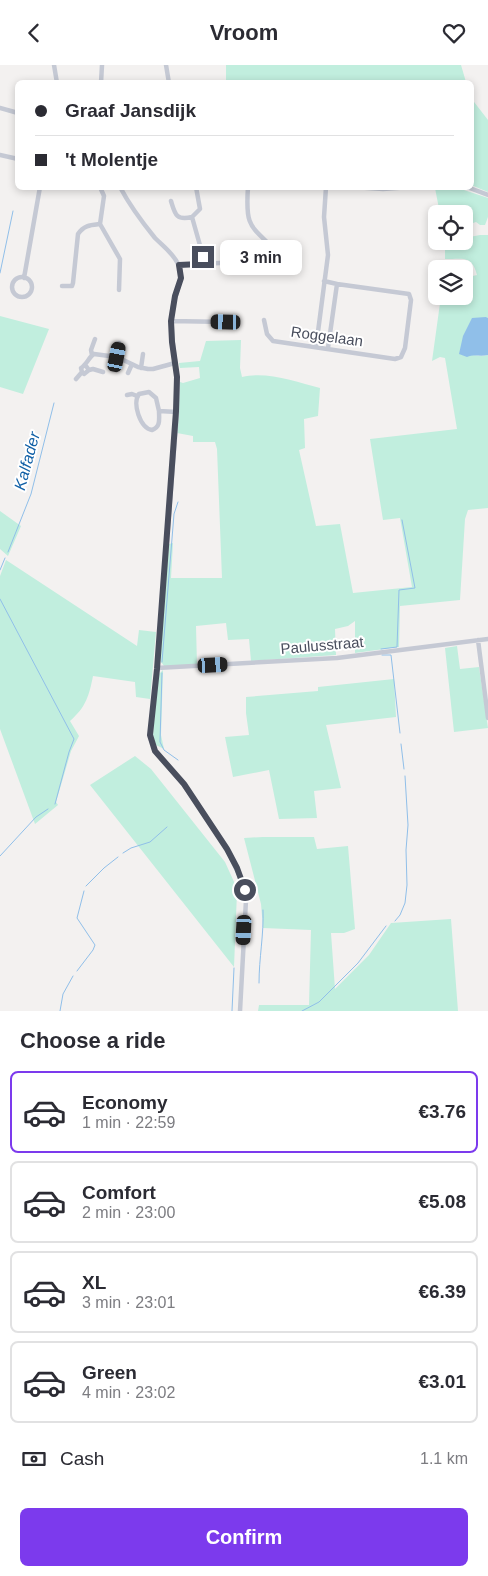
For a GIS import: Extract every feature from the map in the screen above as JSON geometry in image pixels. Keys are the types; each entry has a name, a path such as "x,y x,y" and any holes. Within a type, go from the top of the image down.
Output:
{"street":[{"path":"54,65 56,80"},
{"path":"101,80 102,65"},
{"path":"166,65 168,80"},
{"path":"0,108 15,112"},
{"path":"0,155 15,158"},
{"path":"24,278 39,190"},
{"path":"101,190 104,196 100,224 120,259 119,290"},
{"path":"122,190 143,224 174,256 179,265 181,278 175,296 171,321 178,385 157,669 150,735 155,751 184,784 227,849 237,868 245,890 240,1011"},
{"path":"171,201 174,212 178,217 185,219 192,217 200,209 197,190"},
{"path":"248,190 247,210 249,221 254,230 277,252 277,260 273,263 268,263 264,259 266,242"},
{"path":"316,347 328,255 324,217 326,190"},
{"path":"474,190 488,195"},
{"path":"192,217 203,257 200,264"},
{"path":"62,286 72,286 73,283 78,233 87,225 100,224"},
{"path":"179,265 220,263"},
{"path":"24,278 30,282 31,289 27,296 20,297 14,292 13,285 17,279 24,278"},
{"path":"324,281 337,283 328,348"},
{"name":"Roggelaan","path":"264,320 267,334 273,341 395,359 401,357 404,354 410,309 411,297 409,294 337,283"},
{"path":"171,321 226,322"},
{"path":"76,379 82,372 85,374 92,355 91,349 95,339"},
{"path":"117,357 119,343"},
{"path":"141,368 143,353"},
{"path":"92,355 117,357 141,368 153,369 175,363"},
{"path":"128,373 132,364"},
{"path":"87,368 104,372"},
{"path":"128,395 153,394 158,403 159,411 157,427 152,430 145,428 142,424 137,406 137,396"},
{"path":"159,411 176,411"},
{"name":"Paulusstraat","path":"157,669 336,658 488,639"},
{"path":"478,640 488,718"}],"green space":[{"path":"226,65 461,65 465,80 226,80"},
{"path":"474,102 488,120 488,192 474,186"},
{"path":"435,190 464,190 488,198 488,217 485,225 480,225 476,222 473,223 473,205 438,205"},
{"path":"488,235 488,318 486,317 472,355 488,355 488,508 468,510 465,519 460,600 400,606 399,647 355,653 355,621 348,626 335,629 336,655 251,661 249,639 228,640 226,623 196,626 197,665 165,667 161,662 159,653 169,544 173,543 171,578 222,578 217,449 215,442 193,442 193,436 177,433 180,382 183,383 200,378 199,367 180,368 179,363 200,361 206,341 241,340 240,368 242,377 271,376 320,388 318,416 304,419 305,448 299,450 316,526 340,524 353,593 412,587 400,518 383,520 370,439 457,429 445,358 440,357 432,361 440,305 473,305 473,276 477,275 473,260 445,259 445,250 473,250 473,236"},
{"path":"0,316 49,329 23,394 0,387"},
{"path":"0,511 21,526 8,556 0,549"},
{"path":"6,560 137,646 139,630 156,632 150,699 136,697 135,682 93,676 86,701 80,711 70,721 79,736 71,751 56,802 58,805 35,824 0,729 0,576"},
{"path":"457,646 460,669 479,667 488,728 454,732 445,648"},
{"path":"163,670 161,735 164,749 156,745 153,735 158,675"},
{"path":"394,679 396,717 326,725 341,788 314,791 317,818 279,819 269,770 233,777 225,737 249,735 246,697 318,691 318,687"},
{"path":"135,756 151,769 225,862 237,892 234,967 90,785"},
{"path":"314,837 317,849 348,846 355,929 344,933 331,933 335,989 369,955 391,923 451,919 458,1011 258,1011 259,1005 309,1005 311,930 263,928 261,904 244,838"}],"water":[{"path":"472,318 488,318 488,355 467,357 459,354 463,336"}],"waterway":[{"path":"0,273 13,211"},
{"name":"Kalfader","path":"8,552 31,494 54,403"},
{"path":"162,662 174,514 178,502"},
{"path":"381,649 397,647 399,590 415,588 402,520"},
{"name":"Kalfader","path":"0,570 5,558"},
{"path":"0,599 74,739 55,804"},
{"path":"382,655 391,655 400,733"},
{"path":"162,673 160,742 164,750 178,760"},
{"path":"401,744 404,769"},
{"path":"395,921 405,903 407,885 406,850 408,825 405,776"},
{"path":"0,856 36,817 48,809"},
{"path":"123,853 131,848 150,842 167,827"},
{"path":"86,886 118,857"},
{"path":"77,971 95,945 77,918 84,891"},
{"path":"259,983 263,910"},
{"path":"302,1011 319,1002 358,963 386,926"},
{"path":"232,1011 234,968"},
{"path":"60,1011 63,994 73,976"}],"route":[{"path":"203,257 200,264 179,265 181,278 172,309 171,331 178,385 157,669 150,735 155,751 184,784 227,849 237,868 245,890"}]}
